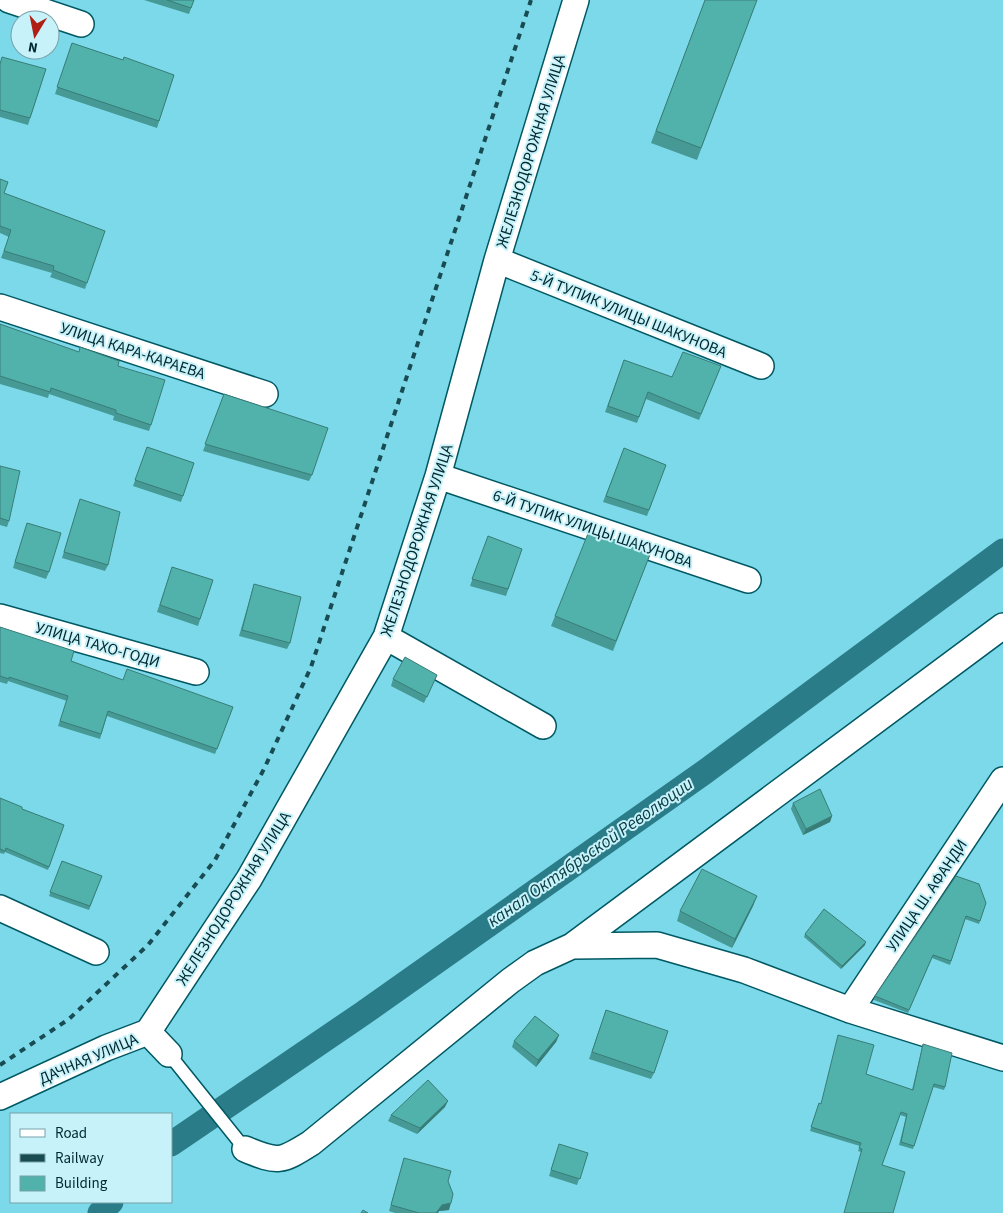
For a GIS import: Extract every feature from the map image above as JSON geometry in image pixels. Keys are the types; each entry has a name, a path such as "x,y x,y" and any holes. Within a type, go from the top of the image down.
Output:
{"street":[{"path":"9,0 81,24"},
{"name":"ЖЕЛЕЗНОДОРОЖНАЯ УЛИЦА","path":"148,1032 249,879 386,637 438,476 497,260 576,0"},
{"name":"5-Й ТУПИК УЛИЦЫ ШАКУНОВА","path":"497,260 761,366"},
{"name":"УЛИЦА КАРА-КАРАЕВА","path":"0,307 265,394"},
{"name":"6-Й ТУПИК УЛИЦЫ ШАКУНОВА","path":"438,476 748,580"},
{"name":"УЛИЦА ТАХО-ГОДИ","path":"0,617 196,672"},
{"path":"245,1149 268,1159 287,1158 311,1143 510,980 535,964 572,946 1003,626"},
{"path":"386,637 543,726"},
{"name":"УЛИЦА Ш. АФАНДИ","path":"850,1010 1003,780"},
{"path":"0,908 96,952"},
{"path":"572,946 657,945 744,970 850,1010 1003,1058"},
{"name":"ДАЧНАЯ УЛИЦА","path":"0,1097 106,1048 148,1032 169,1054"}],"lane":[{"path":"169,1054 245,1149"}],"building":[{"path":"167,0 194,0 191,8"},
{"path":"705,0 757,0 701,148 656,131"},
{"path":"72,43 123,60 124,57 174,75 159,121 57,87"},
{"path":"2,57 46,69 30,118 0,110 0,64"},
{"path":"0,179 8,182 4,193 105,231 87,283 53,270 54,266 4,251 11,230 0,226"},
{"path":"0,324 79,352 80,347 119,361 118,366 165,380 151,425 116,413 116,410 51,388 50,392 0,376"},
{"path":"683,352 721,366 701,414 648,392 639,417 608,406 624,360 672,377"},
{"path":"224,394 328,428 312,475 205,444"},
{"path":"147,447 194,463 183,496 135,480"},
{"path":"624,448 666,465 649,510 606,496"},
{"path":"0,466 20,471 9,521 0,518"},
{"path":"80,499 120,512 108,565 64,552"},
{"path":"27,523 61,533 49,572 15,562"},
{"path":"589,531 651,552 616,641 555,616"},
{"path":"488,536 522,549 508,589 472,579"},
{"path":"172,567 213,580 200,619 160,605"},
{"path":"254,584 301,597 290,643 242,630"},
{"path":"0,627 74,651 71,661 123,680 127,669 233,707 217,749 108,711 101,734 60,721 68,696 9,677 9,679 0,676"},
{"path":"405,657 437,675 427,697 393,679"},
{"path":"820,789 832,816 806,829 793,803"},
{"path":"0,798 22,807 22,809 64,825 49,867 6,848 5,851 0,849"},
{"path":"62,861 102,876 90,906 50,892"},
{"path":"702,869 757,896 735,939 680,911"},
{"path":"956,876 979,884 986,903 980,921 966,916 951,961 933,955 909,1010 875,996"},
{"path":"824,909 866,942 842,966 805,934"},
{"path":"606,1010 668,1031 654,1073 592,1052"},
{"path":"535,1016 559,1035 538,1060 514,1041"},
{"path":"838,1035 874,1045 866,1074 913,1090 923,1044 952,1053 945,1087 934,1084 914,1146 901,1142 907,1114 901,1112 882,1165 905,1172 893,1213 844,1213 862,1149 859,1148 861,1143 811,1127 819,1103 821,1104"},
{"path":"428,1080 448,1101 420,1128 391,1115"},
{"path":"559,1144 588,1153 580,1179 551,1170"},
{"path":"404,1158 451,1171 448,1181 453,1194 451,1203 442,1205 436,1213 419,1213 391,1205"}],"waterway":[{"name":"канал Октябрьской Революции","path":"172,1143 362,1014 706,771 1003,551"},
{"name":"канал Октябрьской Революции","path":"100,1213 110,1203"}],"railway":[{"path":"0,1065 69,1019 148,945 215,860 264,769 311,667 531,0"}]}
